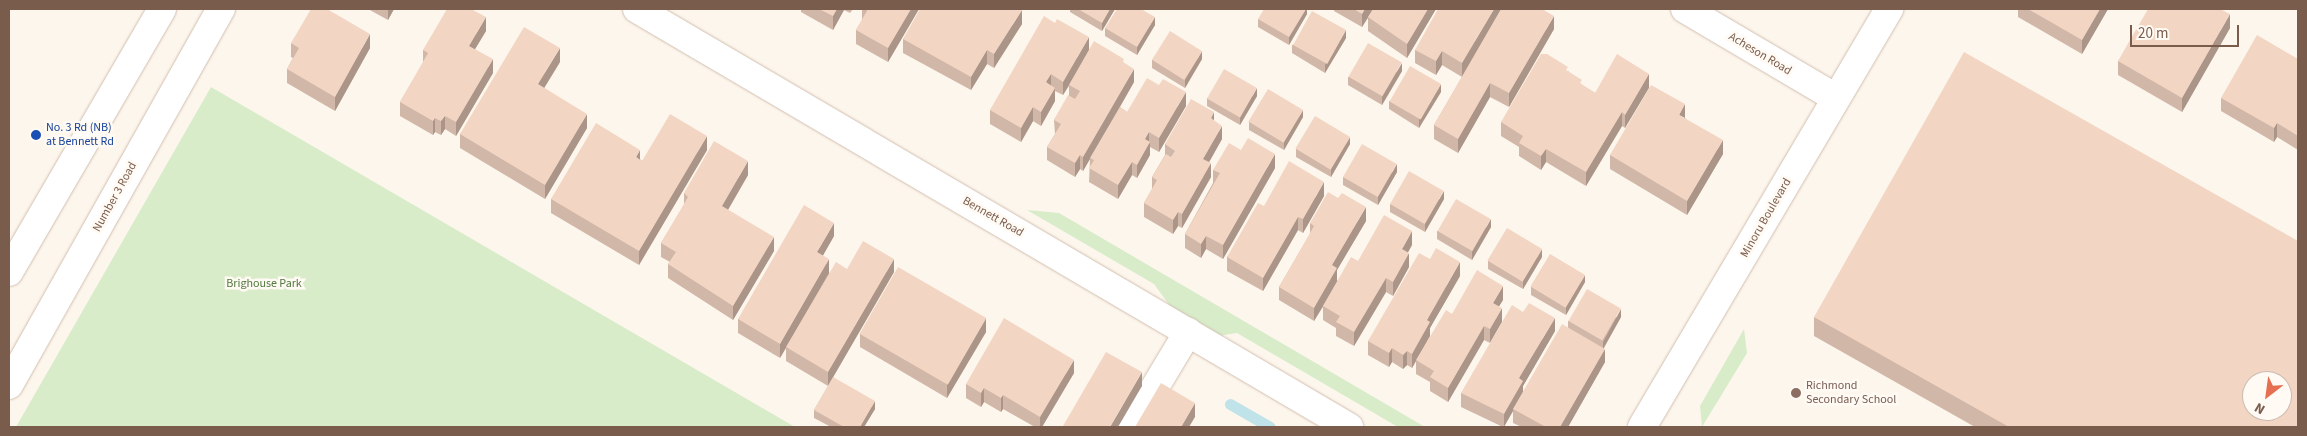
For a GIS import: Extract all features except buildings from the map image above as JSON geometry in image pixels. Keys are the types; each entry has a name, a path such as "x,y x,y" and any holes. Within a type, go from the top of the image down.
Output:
{"street":[{"path":"9,272 162,9"},
{"name":"Number 3 Road","path":"9,385 221,9"},
{"name":"Bennett Road","path":"637,9 1349,427"},
{"name":"Acheson Road","path":"1685,9 1836,98"},
{"name":"Minoru Boulevard","path":"1642,427 1889,9"},
{"path":"1131,427 1188,332"}],"green space":[{"name":"Brighouse Park","path":"211,87 795,427 16,427"},
{"path":"1027,210 1059,213 1425,427 1398,427 1237,333 1218,336 1173,310 1154,284"},
{"path":"1744,329 1747,353 1702,427 1700,406"}],"waterway":[{"path":"1230,404 1270,427"}],"place":[{"name":"No. 3 Rd (NB) at Bennett Rd","path":"36,135"},
{"name":"Richmond Secondary School","path":"1796,393"}]}
